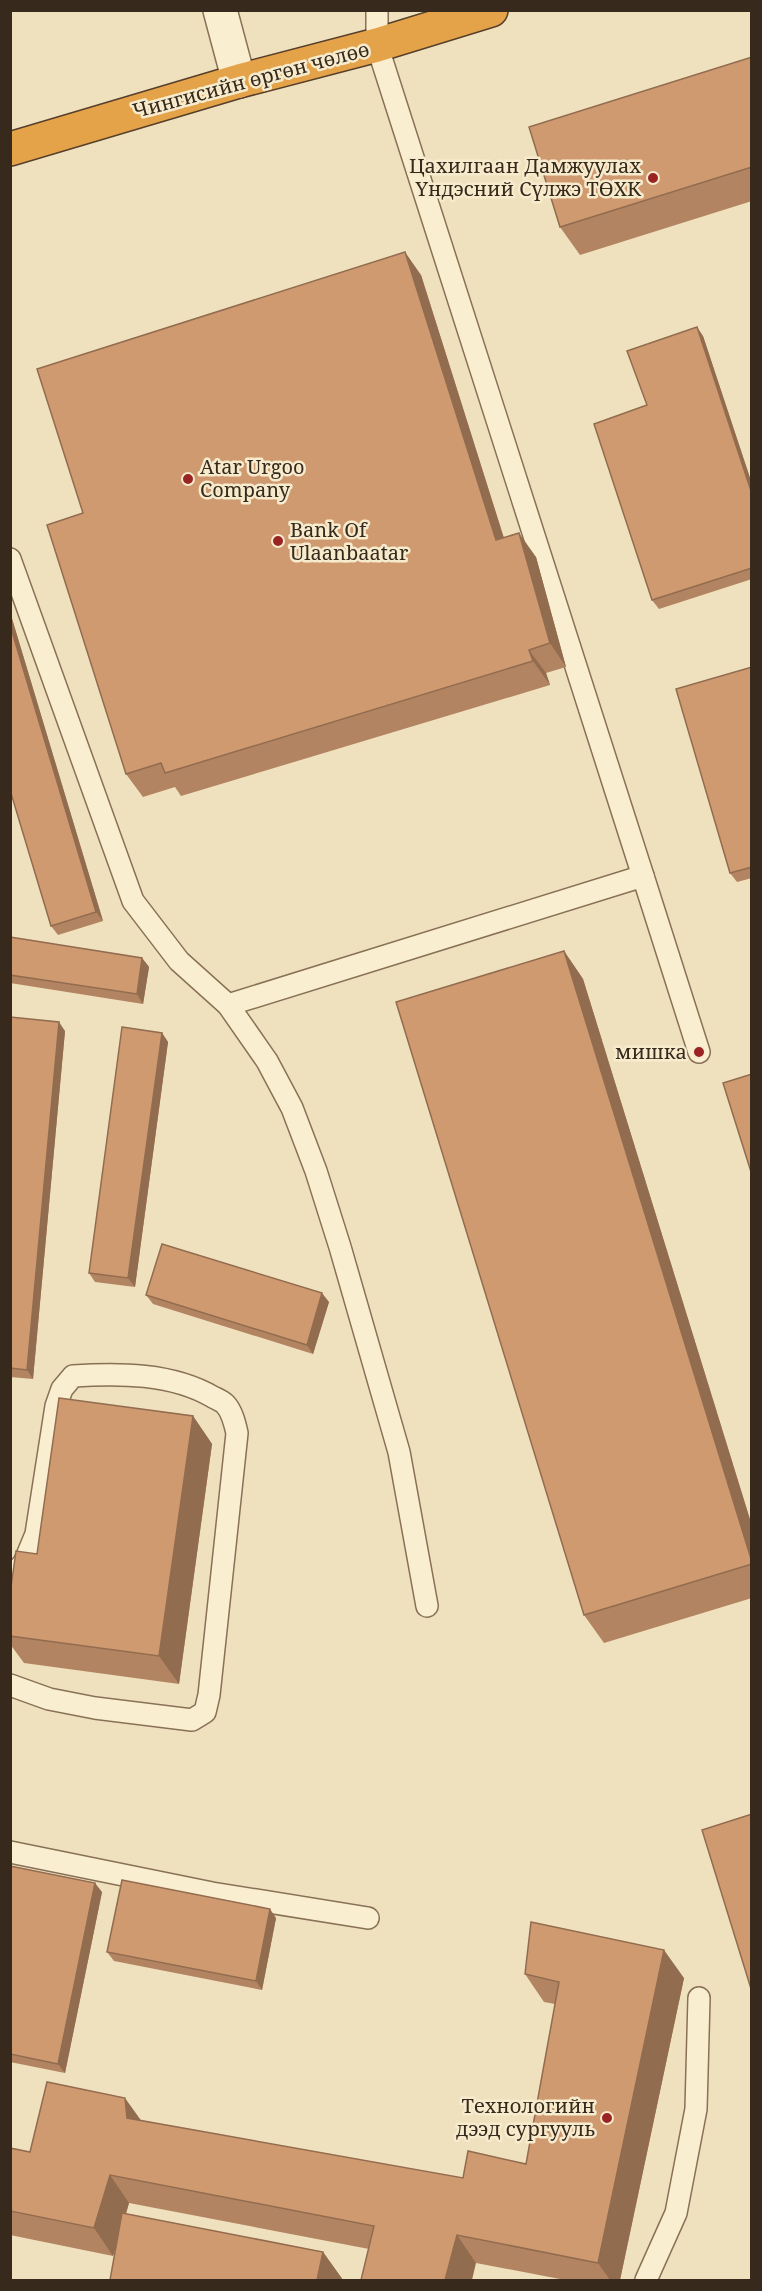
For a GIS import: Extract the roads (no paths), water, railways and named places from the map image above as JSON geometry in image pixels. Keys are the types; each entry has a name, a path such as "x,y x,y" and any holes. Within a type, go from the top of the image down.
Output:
{"highway":[{"name":"Чингисийн өргөн чөлөө","path":"10,149 239,81 376,45 490,10"}],"street":[{"path":"220,10 239,81"}],"lane":[{"path":"377,10 376,45 699,1052"},
{"path":"10,559 133,901 179,961 228,1005 267,1061 292,1108 316,1171 399,1452 427,1606"},
{"path":"228,1005 643,876"},
{"path":"10,1578 24,1563 36,1534 56,1406 62,1389 73,1376 128,1376 177,1381 201,1389 225,1404 237,1434 209,1695 205,1712 192,1720 94,1708 49,1699 10,1685"},
{"path":"10,1852 212,1893 368,1918"},
{"path":"646,2280 676,2213 696,2109 699,1998"}],"place":[{"name":"Цахилгаан Дамжуулах Үндэсний Сүлжэ ТӨХК","path":"653,178"},
{"name":"Atar Urgoo Company","path":"188,479"},
{"name":"Bank Of Ulaanbaatar","path":"278,541"},
{"name":"мишка","path":"699,1052"},
{"name":"Технологийн дээд сургууль","path":"607,2118"}]}
